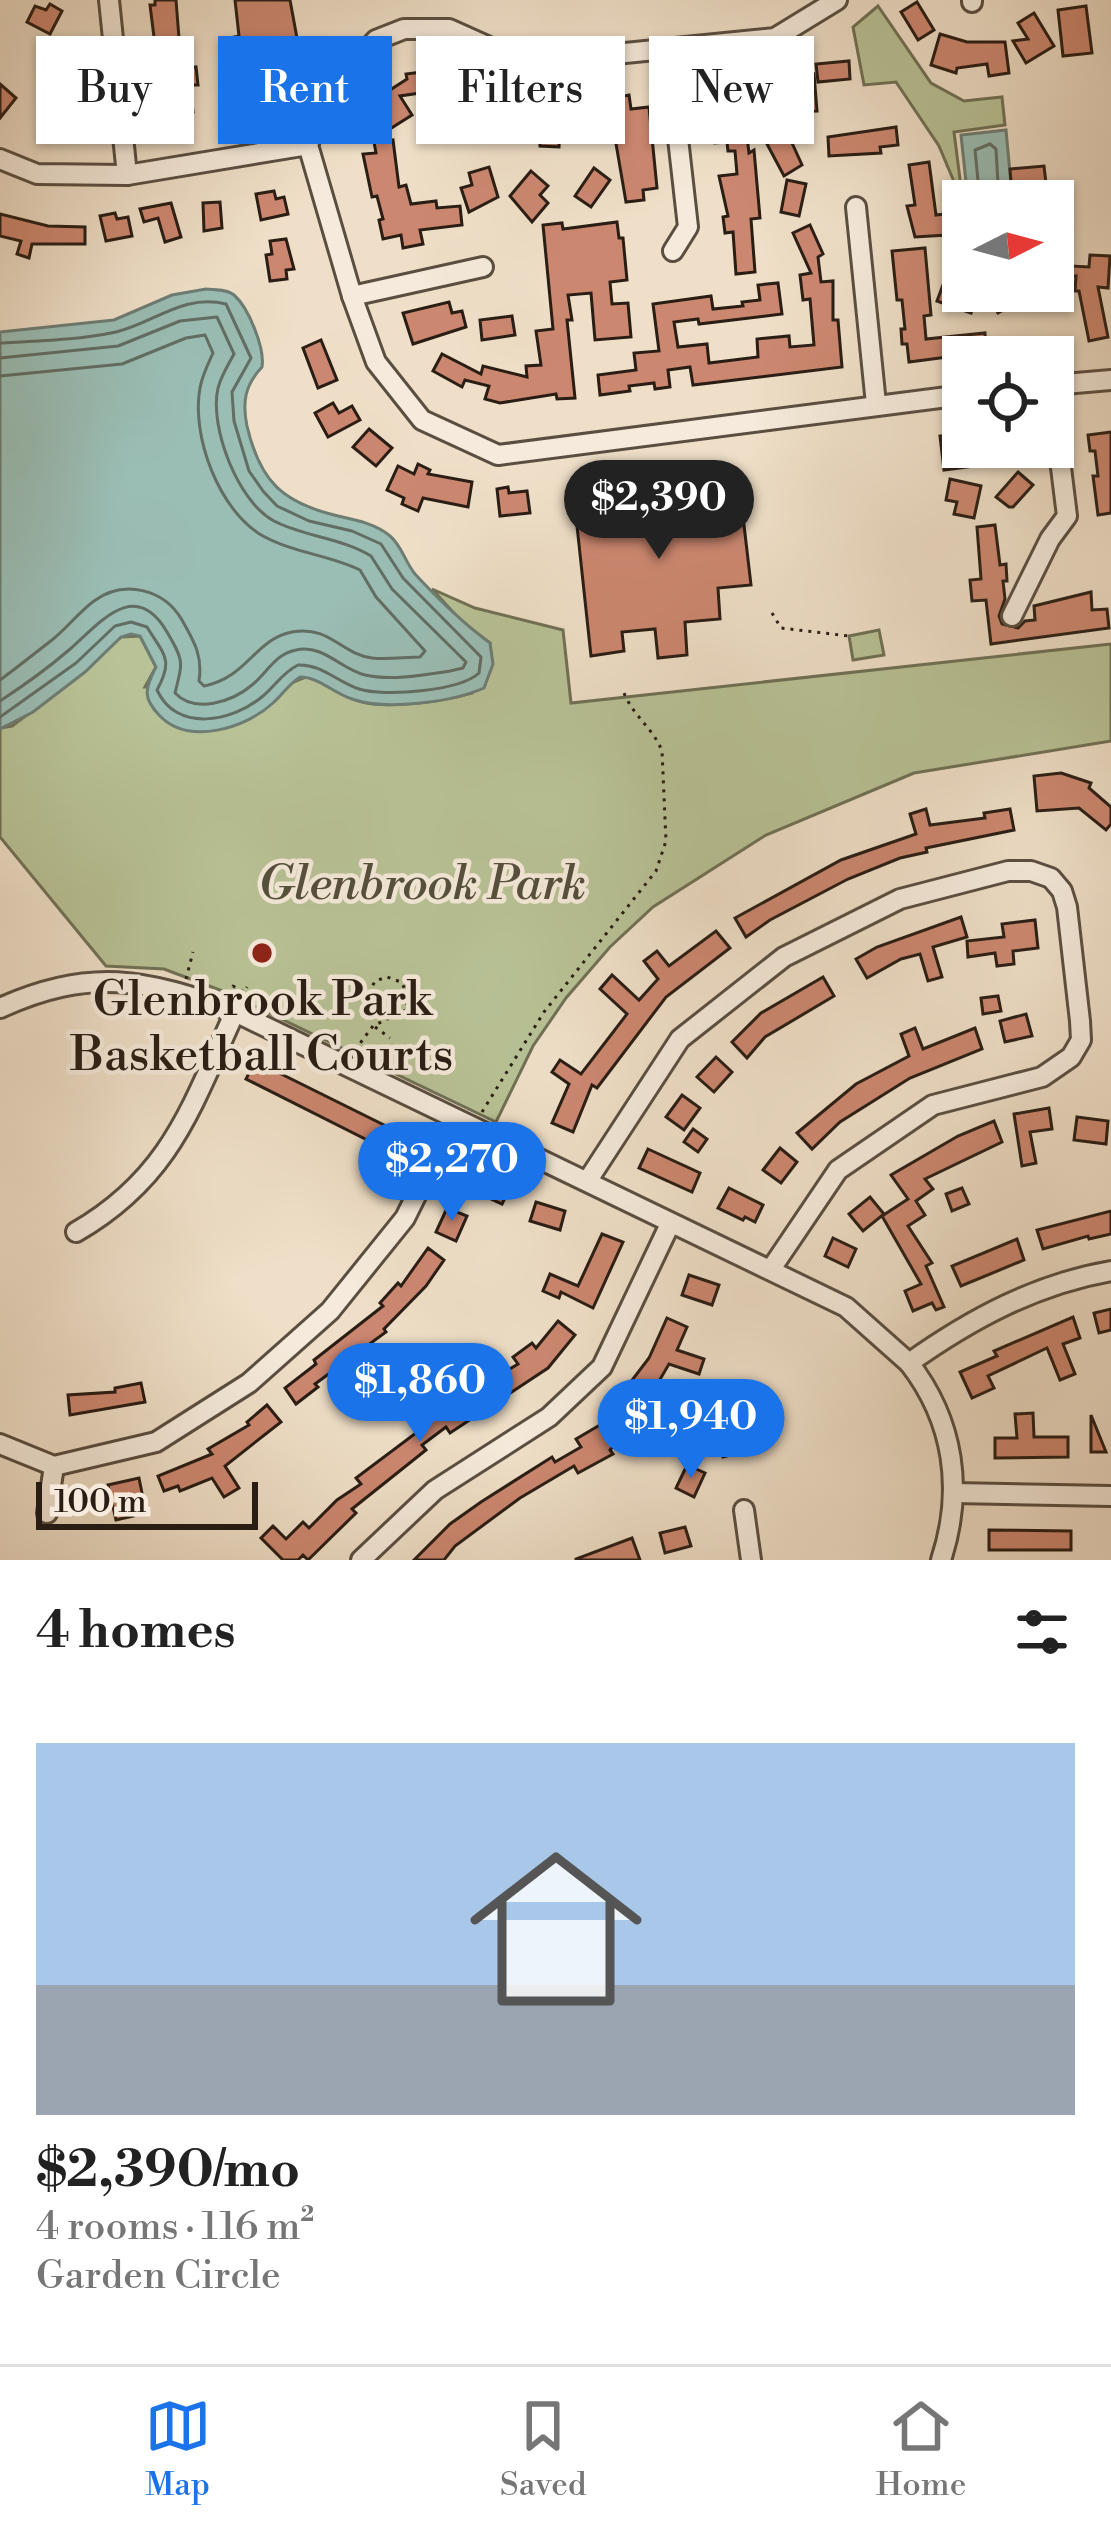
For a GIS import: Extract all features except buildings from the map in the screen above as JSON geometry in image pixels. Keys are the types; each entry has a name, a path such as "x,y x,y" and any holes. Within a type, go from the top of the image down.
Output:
{"street":[{"path":"109,0 127,175"},
{"path":"778,36 837,0"},
{"path":"649,52 526,63 449,28 404,29 376,40 331,88 308,145 376,362 422,420 498,455 942,397"},
{"path":"673,251 688,227 679,144"},
{"path":"0,159 38,174 127,175 308,145"},
{"path":"856,207 876,404"},
{"path":"352,296 483,267"},
{"path":"1074,384 1111,380"},
{"path":"1012,616 1066,516 1060,468"},
{"path":"589,1180 680,1040 784,957 900,899 1008,871 1058,871 1067,907 1080,1021 1081,1040 1068,1060 1042,1077 933,1105 838,1170 771,1269"},
{"path":"0,1008 37,992 103,982 142,982 183,992 235,1012 589,1180 846,1307 910,1363 944,1424 954,1493 941,1560"},
{"path":"76,1232 134,1192 158,1166 235,1012"},
{"path":"1068,1060 1084,1076"},
{"path":"0,1444 54,1466 156,1442 249,1383 330,1311 405,1218 461,1123"},
{"path":"361,1560 435,1490 549,1417 602,1367 670,1224"},
{"path":"910,1363 996,1307 1070,1280 1111,1271"},
{"path":"47,1513 54,1466"},
{"path":"954,1493 1111,1496"},
{"path":"744,1510 751,1560"}],"path":[{"path":"772,613 781,628 849,636"},
{"path":"461,1123 480,1117 544,1012 646,887 663,855 662,752 650,729 632,713 624,694"},
{"path":"183,992 194,952"},
{"path":"371,989 375,981 387,977 401,982 409,994 406,1010"},
{"path":"406,1010 415,1017 414,1024"},
{"path":"347,1068 374,1027 406,1010"},
{"path":"374,1027 390,1038"}],"green space":[{"path":"878,6 931,83 964,101 1002,97 1005,125 954,132 960,180 953,180 939,146 896,82 864,85 853,27"},
{"name":"Glenbrook Park","path":"432,589 475,608 563,630 571,703 1111,644 1111,741 914,773 766,835 653,907 610,947 533,1046 496,1122 225,992 164,969 106,966 0,837 0,728 12,726 84,672 121,637 140,636 156,667 145,687 289,684 308,676 371,704 416,703 472,693 490,643 462,622"},
{"path":"879,630 884,655 853,660 849,636"}],"water":[{"path":"1006,130 1011,180 966,180 961,135"},
{"path":"206,289 234,295 258,340 262,367 248,387 245,409 252,445 267,476 288,497 372,525 394,540 415,574 490,643 493,664 484,688 437,701 382,704 352,699 300,677 248,720 217,730 186,730 172,725 150,704 148,687 156,667 140,636 131,634 121,637 33,712 0,729 0,332 114,320 172,295"}],"place":[{"name":"Glenbrook Park Basketball Courts","path":"262,953"}]}
